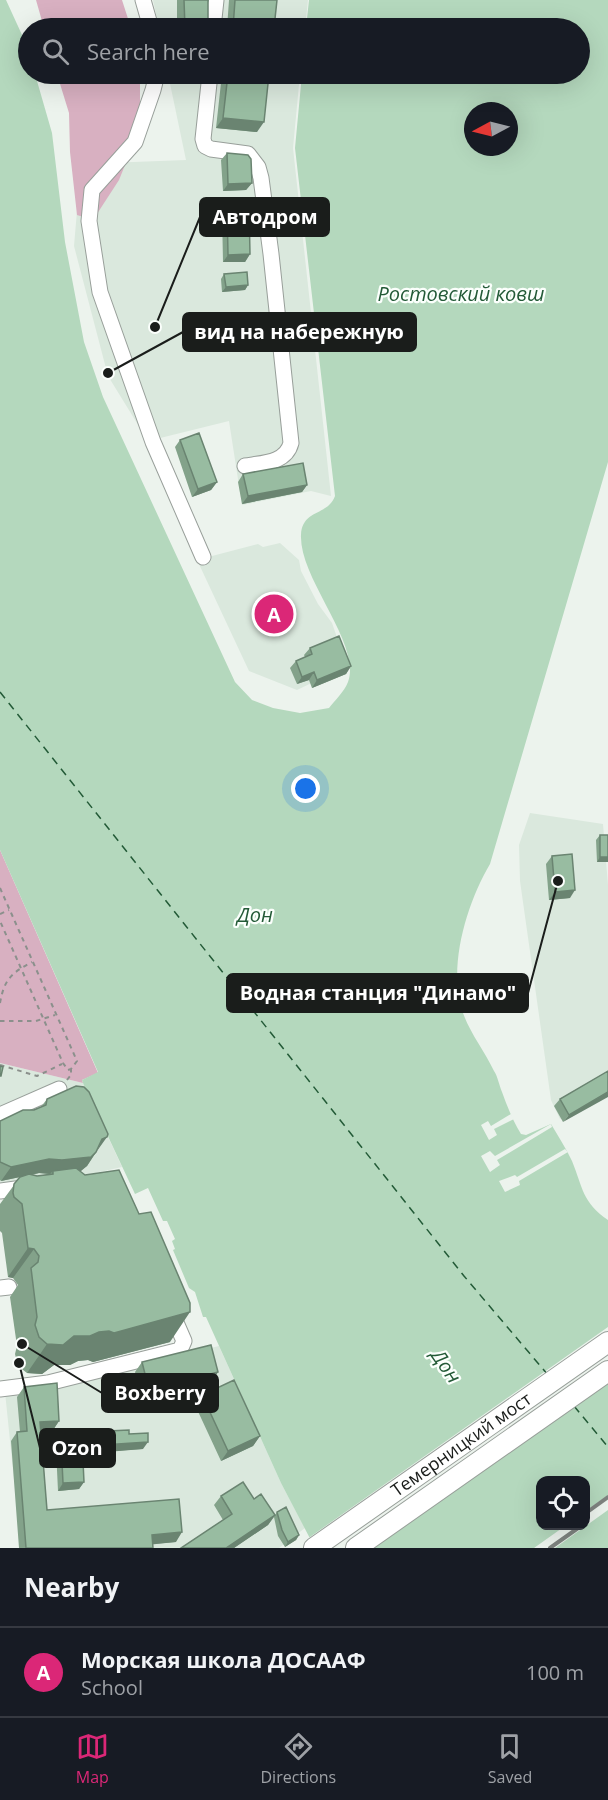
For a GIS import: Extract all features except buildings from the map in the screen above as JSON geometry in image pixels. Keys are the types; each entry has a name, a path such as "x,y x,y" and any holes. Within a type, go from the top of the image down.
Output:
{"main road":[{"name":"Темерницкий мост","path":"314,1548 608,1342"},
{"name":"Темерницкий мост","path":"356,1548 608,1371"}],"street":[{"path":"143,0 148,18"},
{"path":"214,18 216,0"},
{"path":"154,84 135,142 93,190 89,221 100,292 153,442 203,557"},
{"path":"209,84 203,139 205,146 211,149 248,154 258,167 261,178 273,266 291,443 286,455 279,459 245,466"},
{"path":"0,1115 59,1089"},
{"path":"0,1191 44,1185"},
{"path":"0,1389 48,1383 180,1350 184,1341 165,1296"}],"path":[{"path":"0,888 76,1061 71,1069 68,1070 63,1063 0,921"},
{"path":"0,914 9,910"},
{"path":"0,1003 3,988 8,979 32,962"},
{"path":"0,985 3,988"},
{"path":"0,1021 43,1020 55,1015"},
{"path":"0,1065 37,1076 63,1063"}],"shaded area":[{"path":"36,0 122,0 128,18 41,18"},
{"path":"153,0 308,0 306,18 157,18"},
{"path":"60,84 140,84 140,128 119,180 93,220 77,215 70,152 69,113"},
{"path":"170,84 299,84 293,148 331,496 311,491 242,505 229,421 148,441 108,376 74,246 81,164 186,160"},
{"path":"280,543 299,560 301,571 318,604 332,623 347,666 297,690 249,671 198,562 258,544 263,547"},
{"path":"530,813 603,824 608,885 608,1094 560,1119 551,1100 520,881 519,845"},
{"path":"0,850 98,1073 82,1080 83,1083 0,1063"},
{"path":"0,1063 83,1083 122,1167 64,1180 0,1188"},
{"path":"219,1346 281,1483 305,1528 279,1548 21,1548 5,1392 51,1387"}],"water":[{"name":"Дон","path":"0,0 6,0 18,26 18,84 38,84 52,133 65,242 84,342 103,397 235,682 252,700 273,708 300,713 329,708 346,686 350,667 339,630 309,571 301,535 306,521 327,507 335,496 295,148 301,84 590,84 590,18 307,18 309,0 608,0 608,462 490,864 467,915 457,974 458,992 465,1018 495,1073 521,1134 526,1135 551,1124 570,1156 588,1201 608,1220 608,1548 315,1548 281,1483 206,1317 203,1317 195,1292 189,1288 173,1250 175,1249 172,1241 175,1239 167,1221 163,1221 148,1188 135,1194 82,1080 98,1072 0,850"}],"pier":[{"path":"511,1114 514,1119 494,1129 497,1135 489,1140 481,1125 488,1121 491,1126"},
{"path":"551,1124 552,1127 497,1160 500,1165 490,1172 481,1156 490,1151 495,1156"},
{"path":"565,1149 568,1152 519,1181 520,1185 505,1192 499,1181 515,1175 517,1177"},
{"path":"608,1327 608,1383 373,1548 311,1548 307,1539"},
{"path":"608,1495 608,1510 590,1523 590,1508"},
{"path":"559,1530 580,1530 555,1548 534,1548"}],"ferry route":[{"path":"0,692 464,1276 548,1375"},
{"path":"574,1406 608,1447"}],"railway":[{"path":"590,1510 608,1497"},
{"path":"550,1548 575,1530"}],"place":[{"name":"Автодром","path":"155,327"},
{"name":"вид на набережную","path":"108,373"},
{"name":"Морская школа ДОСААФ","path":"274,614"},
{"name":"Водная станция \"Динамо\"","path":"558,881"},
{"name":"Boxberry","path":"22,1344"},
{"name":"Ozon","path":"19,1363"}],"water label":[{"name":"Ростовский ковш","path":"461,294"}]}
